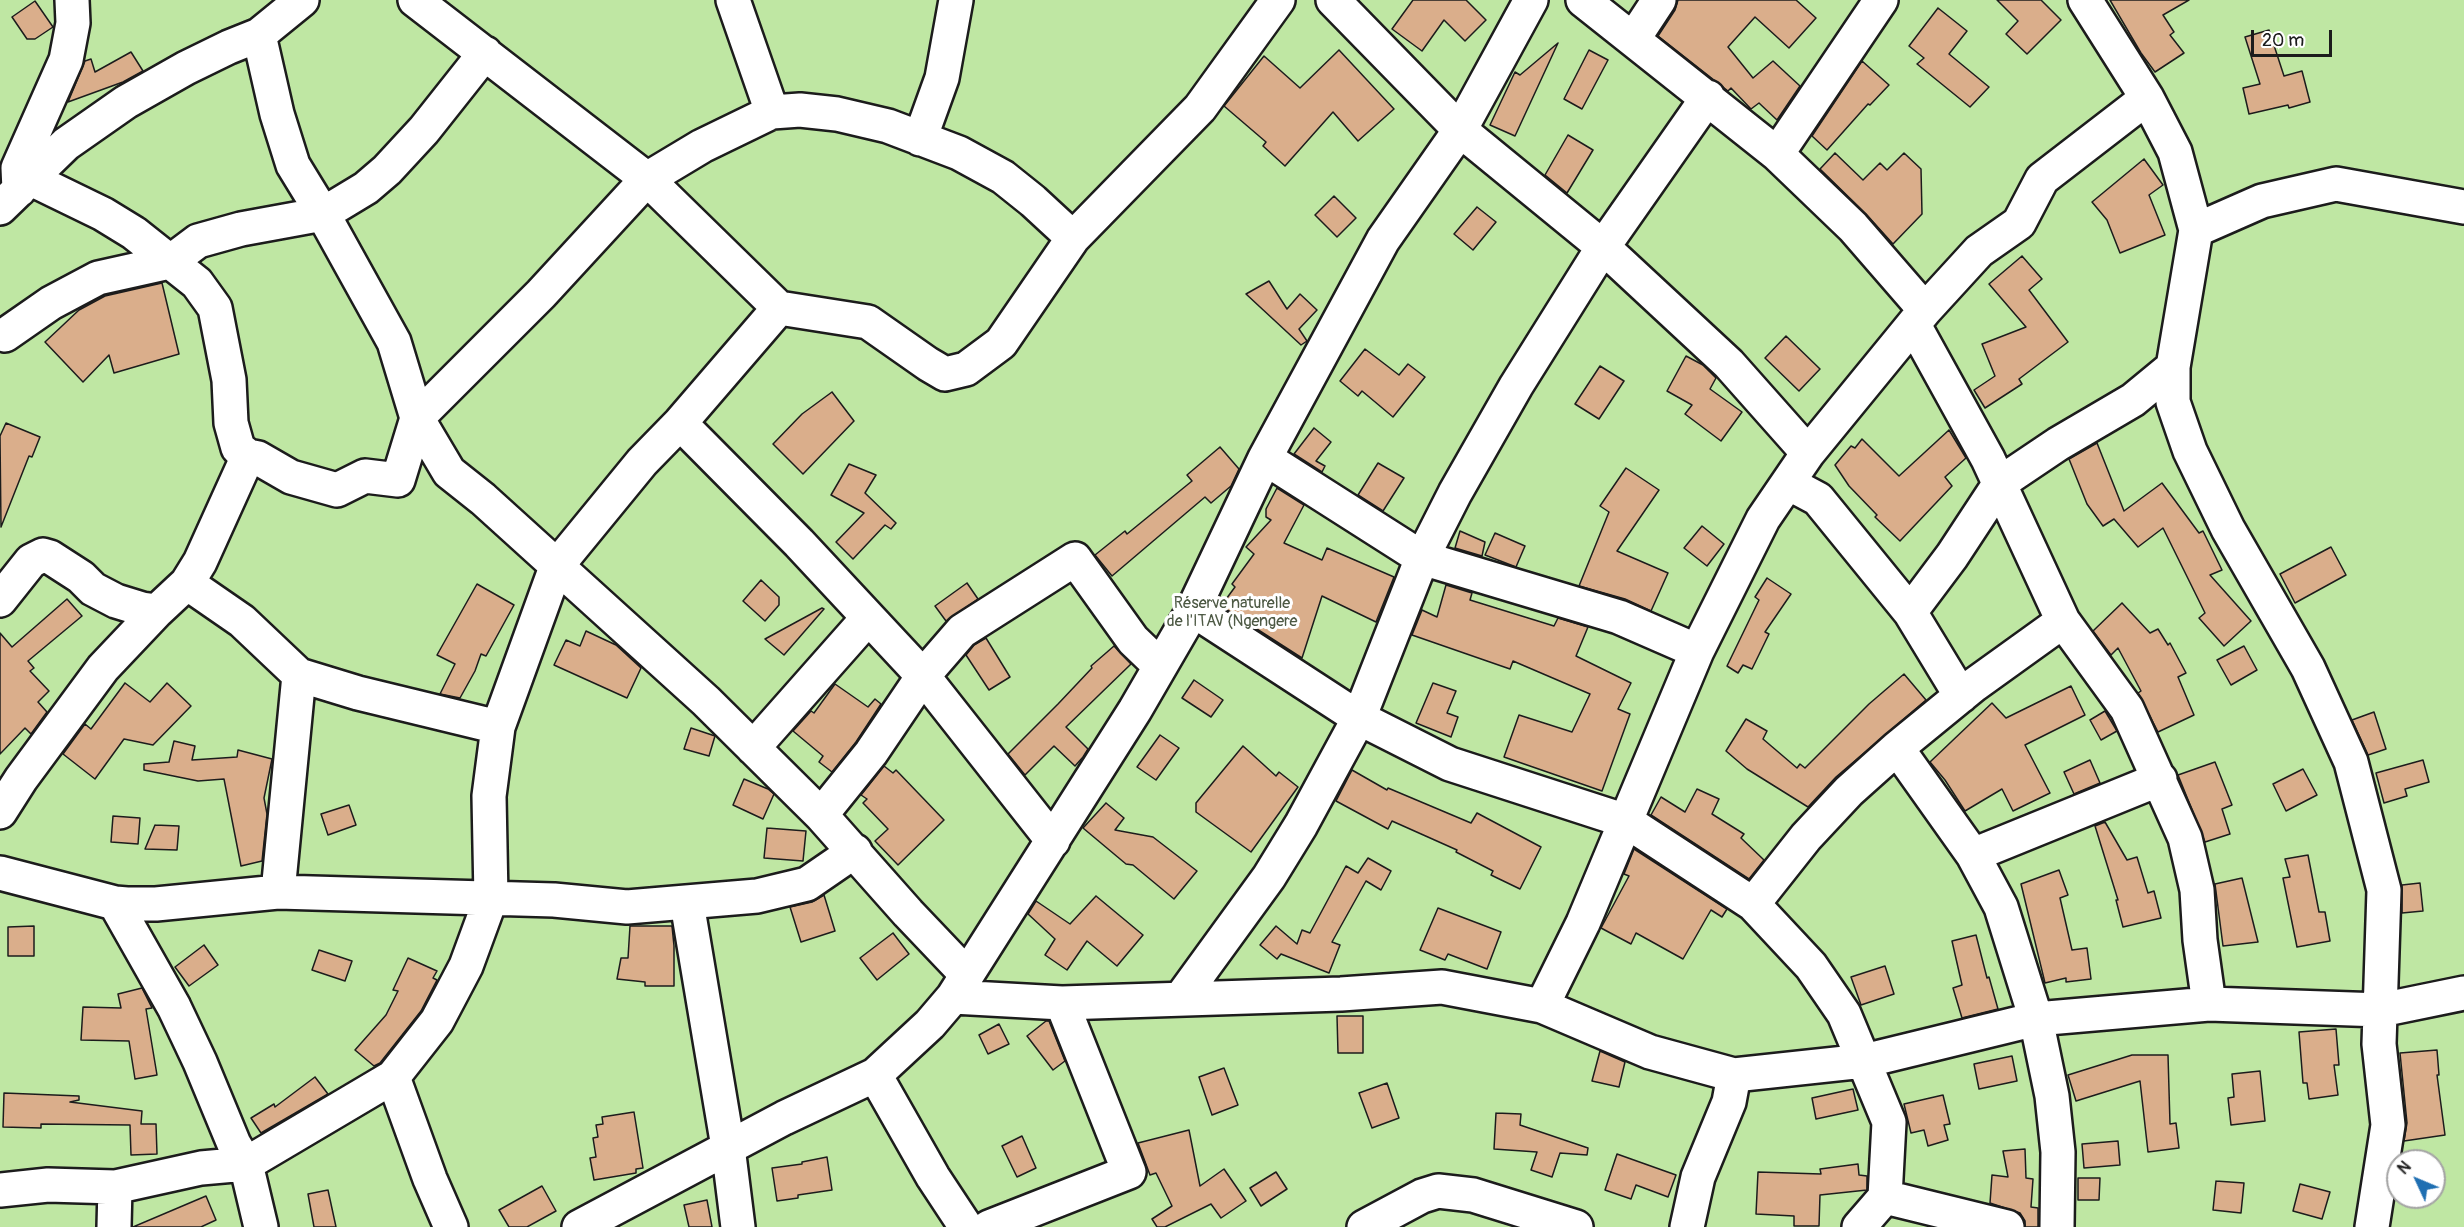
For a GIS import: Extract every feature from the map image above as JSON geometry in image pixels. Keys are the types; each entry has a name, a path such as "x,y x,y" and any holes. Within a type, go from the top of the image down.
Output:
{"street":[{"path":"11,197 18,168 66,60 72,23 72,0"},
{"path":"11,197 66,144 126,102 186,68 259,35 302,0"},
{"path":"415,0 647,179 779,308 868,322 945,374 966,369 1001,343 1073,238 1200,108 1278,0"},
{"path":"733,0 772,112"},
{"path":"920,139 942,78 956,0"},
{"path":"1333,0 1460,130 1603,247 1729,364 1808,453"},
{"path":"579,1227 784,1118 875,1075 930,1024 960,986 1135,710 1159,664 1193,610 1265,458 1383,240 1460,130 1531,0"},
{"path":"1583,0 1634,38 1777,154 1852,227 1919,317 2000,483 2063,621 2127,709 2160,778 2185,838 2198,891 2200,940 2209,1004"},
{"path":"1634,38 1659,0"},
{"path":"1777,154 1881,0"},
{"path":"2085,0 2147,98 2175,152 2196,230 2173,367 2173,402 2190,452 2228,529 2308,668 2351,762 2384,890 2379,1044 2388,1125 2372,1227"},
{"path":"259,35 277,114 293,165 394,342 417,418 449,472 483,499 706,701 822,815 908,913 960,986 1062,1002 1341,994 1442,987 1542,1006 1650,1052 1734,1075 1864,1061 2036,1019 2209,1004 2381,1010 2464,993"},
{"path":"5,335 51,303 98,278 170,262 198,241 241,229 323,214 366,188 387,170 424,130 485,53"},
{"path":"1181,998 1285,853 1359,718 1422,558 1455,493 1503,408 1603,247 1708,97"},
{"path":"1542,1006 1583,922 1697,651 1763,519 1808,453 1919,317 1979,251 2019,223 2042,179 2147,98"},
{"path":"11,197 103,214 134,233 197,283 214,308 229,380 231,423 238,448 248,456 258,458 291,477 337,490 365,476 398,480 417,418 541,294 647,179 702,146 772,112 801,110 837,114 888,126 959,153 1003,177 1073,238"},
{"path":"2196,230 2262,201 2336,184 2464,207"},
{"path":"0,1190 48,1185 114,1187 201,1168 246,1164 393,1077 437,1021 466,966 490,898 489,796 498,727 556,567 642,462 680,423 779,308"},
{"path":"1910,612 1952,556 2000,483 2058,444 2133,400 2173,367"},
{"path":"680,423 799,543 923,676 1053,841"},
{"path":"0,812 21,779 103,668 157,611 188,583 200,562 248,456"},
{"path":"1265,458 1422,558 1619,617 1697,651"},
{"path":"1788,483 1818,499 1910,612 1961,696"},
{"path":"0,600 31,561 43,555 81,577 93,589 116,601 157,611"},
{"path":"822,815 871,753 923,676 962,631 1075,559 1132,640 1159,664"},
{"path":"188,583 242,621 299,675 358,693 498,727"},
{"path":"1193,610 1359,718 1450,764 1626,821 1753,904 1811,966 1844,1014 1889,1122 1886,1197 1859,1227"},
{"path":"753,748 868,618"},
{"path":"1753,904 1806,837 1849,791 1961,696 2063,621"},
{"path":"278,892 299,675"},
{"path":"1897,748 1973,855 2001,907 2036,1019 2052,1096 2058,1152 2057,1227"},
{"path":"1973,855 2160,778"},
{"path":"0,873 115,903 156,904 278,892 554,900 627,907 757,896 807,884 855,851"},
{"path":"115,903 174,1007 234,1144 246,1164 261,1227"},
{"path":"687,903 728,1147 738,1227"},
{"path":"989,1227 1129,1172 1062,1002"},
{"path":"875,1075 933,1177 966,1227"},
{"path":"1687,1227 1698,1178 1729,1102 1734,1075"},
{"path":"393,1077 430,1179 451,1227"},
{"path":"114,1187 114,1227"},
{"path":"1364,1227 1422,1196 1438,1191 1473,1195 1576,1227"},
{"path":"1886,1197 2007,1227"}],"green space":[{"name":"Réserve naturelle de l'ITAV (Ngengere","path":"0,0 2464,0 2464,1227 0,1227"}],"building":[{"path":"1413,0 1466,0 1486,20 1465,41 1444,20 1422,51 1392,29"},
{"path":"1678,0 1796,0 1816,18 1789,48 1755,17 1728,47 1753,78 1773,61 1800,86 1777,120 1759,103 1751,109 1731,88 1728,91 1658,36 1675,10"},
{"path":"1997,0 2041,0 2061,20 2027,54 2006,34 2018,21"},
{"path":"2110,0 2189,0 2163,15 2174,32 2170,35 2184,53 2155,72 2141,53"},
{"path":"35,1 53,27 35,39 27,39 12,17"},
{"path":"1938,8 1967,31 1949,54 1989,87 1970,107 1917,64 1924,58 1909,46"},
{"path":"2269,30 2284,76 2302,71 2310,102 2289,108 2288,105 2249,114 2243,88 2260,84 2245,37"},
{"path":"1558,43 1515,136 1490,125 1515,72 1520,75"},
{"path":"1339,50 1394,109 1358,141 1333,112 1285,166 1263,146 1266,142 1224,106 1264,56 1300,88"},
{"path":"1589,50 1608,60 1582,109 1564,99"},
{"path":"131,52 143,71 123,82 68,102 85,61 91,59 95,72"},
{"path":"1862,61 1889,85 1870,105 1868,104 1827,150 1812,136"},
{"path":"1568,135 1593,150 1567,193 1545,175"},
{"path":"1835,153 1863,180 1880,163 1887,170 1904,153 1921,169 1922,214 1893,244 1820,169"},
{"path":"2144,159 2163,185 2149,195 2165,235 2120,253 2107,220 2092,202"},
{"path":"1334,196 1356,218 1337,237 1315,215"},
{"path":"1477,207 1496,222 1473,250 1454,234"},
{"path":"2022,256 2042,279 2029,290 2068,342 2019,379 2022,384 1985,408 1974,390 1995,376 1982,344 2026,327 1989,284"},
{"path":"1269,281 1287,309 1300,294 1317,310 1299,329 1307,341 1301,345 1246,294"},
{"path":"162,283 179,354 114,373 109,355 83,382 45,342 79,310 105,296"},
{"path":"1786,336 1820,369 1799,391 1765,358"},
{"path":"1365,349 1399,375 1408,364 1425,377 1393,417 1362,391 1358,396 1340,381"},
{"path":"1686,356 1703,365 1716,378 1710,389 1742,412 1721,441 1685,414 1692,405 1667,391"},
{"path":"1600,366 1624,381 1599,419 1575,404"},
{"path":"832,392 854,421 803,474 773,444 802,414"},
{"path":"6,423 40,437 32,457 29,456 1,527 0,436"},
{"path":"1314,428 1331,442 1316,461 1325,466 1322,472 1294,454"},
{"path":"1949,430 1966,458 1945,477 1952,486 1900,541 1875,517 1877,515 1849,486 1835,465 1851,446 1855,448 1862,439 1899,476"},
{"path":"2097,443 2124,511 2162,483 2199,533 2203,531 2222,570 2210,575 2251,621 2224,646 2199,618 2205,613 2163,528 2138,547 2114,519 2103,526 2087,504 2069,459"},
{"path":"1220,447 1239,469 1231,486 1211,503 1205,497 1112,576 1095,555 1125,531 1127,534 1192,481 1187,475"},
{"path":"1378,463 1404,478 1383,511 1358,495"},
{"path":"849,464 876,475 865,493 896,523 891,529 885,525 853,559 836,542 864,513 831,495"},
{"path":"1626,468 1659,490 1617,551 1668,573 1651,611 1625,599 1579,586 1609,512 1600,506"},
{"path":"1277,488 1304,505 1284,543 1322,560 1327,548 1394,577 1376,622 1322,596 1302,658 1221,606 1235,587 1232,584 1254,554 1246,547 1271,520 1266,517 1266,509"},
{"path":"1702,526 1724,544 1707,566 1684,548"},
{"path":"1460,531 1485,542 1482,556 1455,548"},
{"path":"1495,533 1525,546 1516,567 1485,555"},
{"path":"2331,547 2346,575 2295,603 2280,574"},
{"path":"1767,578 1791,594 1765,632 1769,634 1752,669 1743,665 1738,673 1727,666 1759,600 1755,597"},
{"path":"761,580 779,597 779,605 765,621 743,601"},
{"path":"967,583 978,599 946,621 935,606"},
{"path":"477,584 514,605 486,656 481,654 475,671 460,698 440,694 455,664 437,655"},
{"path":"1446,585 1472,593 1470,600 1554,626 1558,618 1588,627 1576,656 1631,683 1618,709 1630,714 1602,791 1504,757 1519,715 1572,732 1590,694 1513,661 1510,669 1412,635 1422,610 1437,617"},
{"path":"67,599 82,616 28,661 34,668 30,671 49,691 38,702 47,712 31,734 25,728 0,754 0,633 12,647"},
{"path":"2122,603 2150,633 2158,629 2168,645 2170,643 2186,673 2178,677 2194,715 2158,732 2138,693 2141,691 2118,648 2111,655 2093,631"},
{"path":"824,609 784,655 765,639"},
{"path":"586,631 616,645 641,668 627,698 554,665 566,640 580,646"},
{"path":"986,638 1010,677 989,690 966,655 974,645"},
{"path":"1114,646 1131,664 1066,727 1088,749 1083,757 1075,766 1054,746 1025,775 1008,754 1092,668 1091,666"},
{"path":"2244,646 2257,670 2231,685 2217,660"},
{"path":"1904,674 1926,700 1836,777 1808,807 1747,769 1726,751 1746,719 1767,731 1763,739 1797,768 1800,764 1805,768 1869,704"},
{"path":"1194,680 1223,700 1211,717 1182,698"},
{"path":"125,683 150,702 167,683 191,706 153,745 124,739 95,779 63,754 85,724 91,729"},
{"path":"1433,683 1456,691 1447,713 1458,717 1451,737 1416,723"},
{"path":"835,684 868,707 875,699 881,704 856,742 832,772 819,762 823,756 793,731 811,711 814,713"},
{"path":"2071,686 2085,715 2025,745 2050,793 2013,811 2002,789 1965,811 1930,762 1992,703 2006,718"},
{"path":"2105,711 2117,731 2101,740 2090,720"},
{"path":"2374,712 2386,749 2368,755 2352,720"},
{"path":"691,728 715,736 709,756 684,749"},
{"path":"1160,735 1179,748 1156,780 1137,767"},
{"path":"174,741 195,746 192,760 237,757 238,750 272,759 264,798 267,814 262,861 241,866 224,779 198,781 144,770 144,764 169,762"},
{"path":"1243,746 1276,776 1279,772 1298,787 1251,852 1196,812 1196,803"},
{"path":"2090,760 2100,783 2074,794 2064,772"},
{"path":"2423,760 2429,782 2405,789 2407,796 2384,803 2376,773"},
{"path":"2215,762 2232,805 2222,809 2230,834 2205,842 2178,775"},
{"path":"884,766 893,773 896,770 944,820 898,865 875,841 888,829 863,803 867,799 861,795"},
{"path":"2303,769 2317,795 2286,811 2273,784"},
{"path":"1352,770 1387,790 1388,788 1471,823 1477,813 1541,847 1520,889 1491,875 1493,871 1456,852 1457,850 1392,821 1388,829 1336,801"},
{"path":"744,779 774,794 763,819 733,805"},
{"path":"1697,789 1719,799 1712,814 1744,834 1741,838 1764,860 1749,879 1651,815 1661,797 1685,812"},
{"path":"1106,803 1124,818 1115,830 1153,837 1197,871 1174,899 1133,865 1126,864 1083,828"},
{"path":"349,805 356,825 328,835 321,814"},
{"path":"113,816 140,818 138,844 111,842"},
{"path":"2105,822 2127,860 2137,857 2148,893 2154,891 2161,918 2123,927 2116,900 2118,900 2095,826"},
{"path":"155,825 179,826 177,850 145,849"},
{"path":"767,828 806,831 803,861 764,858"},
{"path":"1634,849 1727,909 1722,917 1711,910 1683,959 1636,933 1631,944 1601,928 1629,876 1624,874"},
{"path":"2308,855 2319,912 2325,912 2330,941 2297,947 2283,878 2290,877 2285,859"},
{"path":"1368,858 1391,871 1381,890 1366,881 1332,942 1340,945 1329,973 1281,954 1277,959 1260,945 1276,926 1297,944 1302,930 1310,933 1346,866 1358,873"},
{"path":"2059,870 2068,895 2060,898 2072,950 2087,948 2091,979 2066,982 2066,978 2045,983 2021,884"},
{"path":"2242,878 2258,942 2223,946 2215,884"},
{"path":"2420,883 2423,911 2402,913 2402,885"},
{"path":"824,895 835,931 801,942 790,907 812,902"},
{"path":"1096,896 1143,935 1117,966 1087,941 1067,970 1045,955 1055,939 1028,914 1036,901 1070,924"},
{"path":"1438,908 1501,932 1487,969 1448,954 1445,960 1420,950"},
{"path":"34,926 34,956 8,956 8,927"},
{"path":"630,926 672,926 674,986 645,986 645,982 617,979 621,958 628,958"},
{"path":"893,933 909,954 877,980 860,958"},
{"path":"1976,935 1998,1009 1962,1018 1953,988 1962,985 1952,941"},
{"path":"204,945 218,965 189,986 175,967"},
{"path":"319,950 352,961 345,981 312,970"},
{"path":"408,958 437,971 433,978 437,980 421,1011 380,1063 374,1066 355,1050 386,1015 398,991 393,990"},
{"path":"1885,966 1894,994 1861,1005 1851,977"},
{"path":"142,988 152,1008 146,1009 157,1075 135,1079 129,1041 81,1040 83,1007 121,1008 118,994"},
{"path":"1337,1016 1363,1016 1363,1053 1338,1053"},
{"path":"1049,1021 1065,1061 1053,1070 1027,1036"},
{"path":"999,1024 1009,1044 988,1054 979,1035"},
{"path":"2336,1029 2339,1065 2334,1065 2338,1095 2309,1099 2307,1083 2303,1083 2299,1032"},
{"path":"2437,1050 2439,1075 2437,1075 2445,1135 2404,1141 2407,1123 2400,1053"},
{"path":"1600,1051 1625,1062 1619,1087 1592,1081"},
{"path":"2132,1055 2168,1055 2170,1124 2176,1123 2179,1148 2148,1152 2140,1081 2076,1101 2068,1075"},
{"path":"2012,1056 2017,1081 1979,1089 1974,1064"},
{"path":"1224,1068 1238,1105 1212,1115 1199,1077"},
{"path":"2260,1071 2265,1121 2231,1125 2228,1098 2234,1097 2232,1074"},
{"path":"315,1077 328,1094 261,1133 251,1118 274,1104 275,1107"},
{"path":"1387,1083 1399,1118 1372,1128 1359,1093"},
{"path":"1853,1089 1858,1110 1816,1119 1812,1098"},
{"path":"4,1093 79,1096 79,1100 70,1102 142,1111 141,1124 156,1124 157,1154 131,1155 130,1125 41,1124 41,1128 3,1127"},
{"path":"1943,1095 1950,1124 1944,1125 1948,1140 1928,1146 1924,1130 1911,1133 1904,1104"},
{"path":"634,1112 643,1168 636,1169 636,1173 594,1180 590,1158 596,1157 593,1138 598,1137 596,1125 603,1124 602,1117"},
{"path":"1496,1113 1521,1114 1520,1125 1588,1148 1587,1155 1560,1153 1552,1177 1531,1170 1537,1152 1494,1149"},
{"path":"1189,1130 1200,1186 1224,1169 1246,1201 1221,1218 1211,1204 1165,1227 1157,1227 1152,1219 1172,1206 1156,1173 1150,1175 1138,1143"},
{"path":"1022,1136 1036,1168 1017,1177 1002,1146"},
{"path":"2118,1141 2120,1165 2084,1168 2082,1144"},
{"path":"2025,1149 2026,1178 2033,1179 2031,1207 2038,1208 2038,1227 2025,1227 2025,1221 2020,1213 1990,1203 1992,1175 2008,1177 2003,1151"},
{"path":"1617,1154 1676,1175 1668,1197 1636,1185 1631,1199 1605,1190"},
{"path":"827,1157 832,1190 777,1201 772,1168 802,1164 802,1162"},
{"path":"1858,1164 1859,1175 1867,1176 1867,1190 1820,1195 1819,1226 1794,1226 1794,1216 1756,1214 1758,1172 1821,1174 1820,1169"},
{"path":"1276,1172 1287,1189 1261,1206 1250,1188"},
{"path":"2078,1178 2100,1178 2099,1200 2078,1200"},
{"path":"2216,1181 2244,1183 2241,1213 2213,1210"},
{"path":"2300,1184 2330,1192 2322,1219 2293,1211"},
{"path":"542,1186 556,1211 527,1227 509,1227 499,1210"},
{"path":"328,1190 336,1227 314,1227 308,1194"},
{"path":"206,1196 216,1220 201,1227 133,1227"},
{"path":"707,1200 712,1227 689,1227 684,1205"}]}
